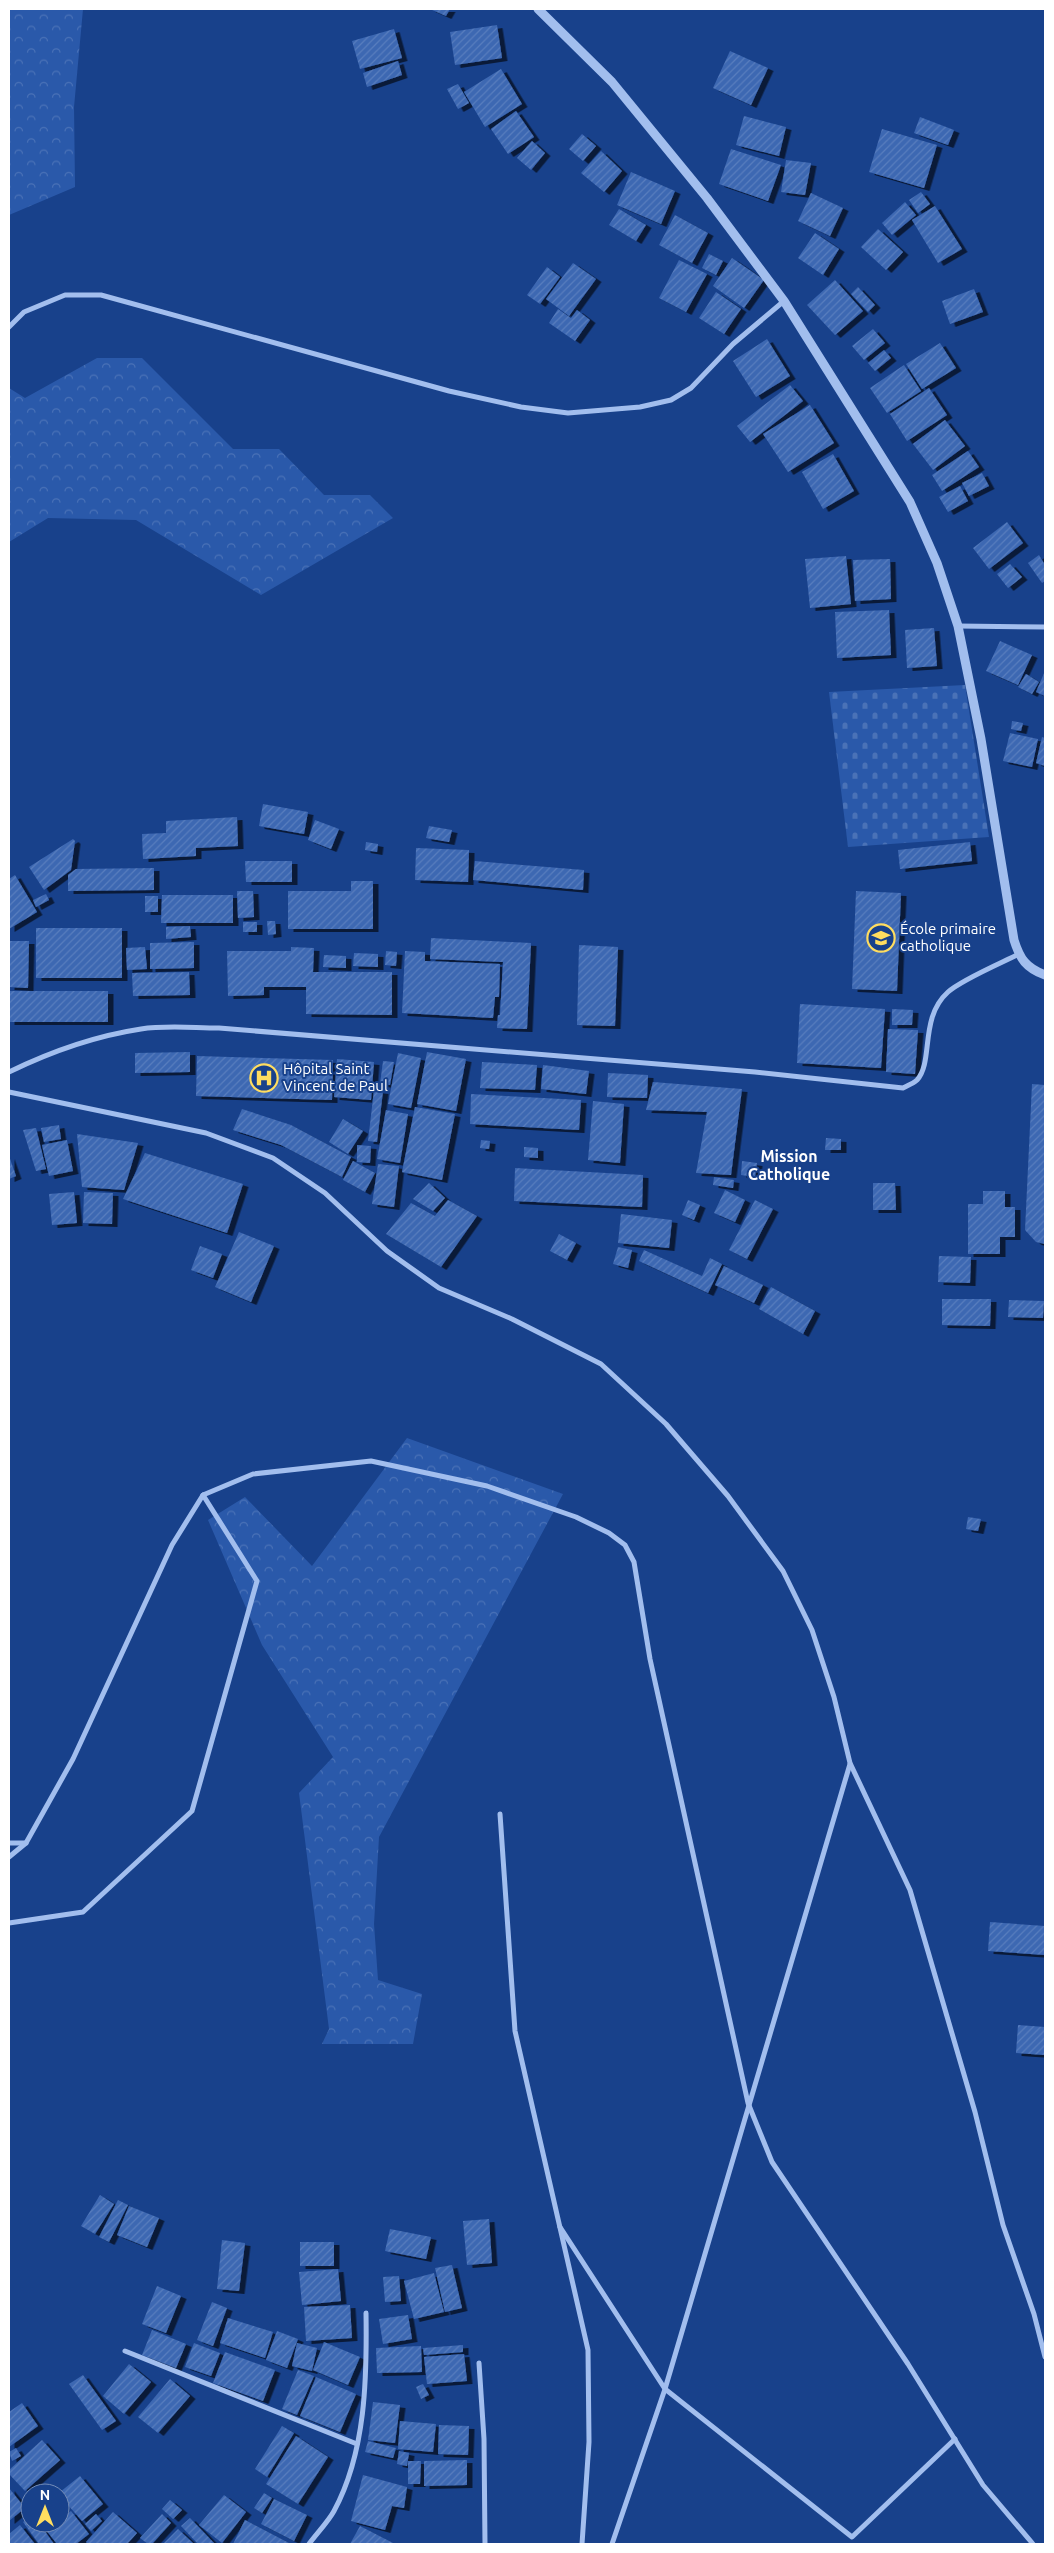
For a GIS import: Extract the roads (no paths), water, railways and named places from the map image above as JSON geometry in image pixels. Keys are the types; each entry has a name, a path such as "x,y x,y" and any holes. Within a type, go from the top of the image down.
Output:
{"street":[{"path":"538,9 612,82 706,198 784,300 910,502 937,563 958,626 982,739 1014,940 1018,954 1027,966 1045,975"},
{"path":"9,327 24,312 65,296 101,296 449,391 521,407 568,413 640,407 671,400 691,388 734,344 784,300"},
{"path":"958,626 1045,628"},
{"path":"9,1072 32,1060 94,1039 143,1028 218,1028 755,1072 903,1088 916,1080 924,1065 927,1032 934,1011 948,992 1018,954"},
{"path":"9,1092 206,1133 273,1158 324,1192 388,1251 439,1288 512,1320 601,1364 666,1424 728,1496 783,1571 812,1630 834,1697 850,1764 910,1890 976,2112 1003,2225 1034,2314 1045,2357"},
{"path":"9,1858 26,1843 73,1759 172,1545 203,1496 253,1474 371,1461 487,1486 576,1517 609,1533 625,1546 634,1562 650,1659 748,2103 772,2162 908,2364 983,2484 1033,2544"},
{"path":"9,1923 83,1912 192,1811 256,1581 203,1496"},
{"path":"612,2544 665,2389 748,2103 850,1764"},
{"path":"500,1814 515,2032 557,2222 588,2350 589,2442 582,2544"},
{"path":"9,1843 26,1843"},
{"path":"557,2222 665,2389 852,2537 955,2439"},
{"path":"309,2544 334,2511 350,2471 363,2406 367,2356 366,2312"},
{"path":"125,2350 356,2444"},
{"path":"479,2363 484,2438 484,2544"}],"place":[{"name":"École primaire catholique","path":"881,938"},
{"name":"Hôpital Saint Vincent de Paul","path":"264,1078"}],"district":[{"name":"Mission Catholique","path":"789,1165"}]}
